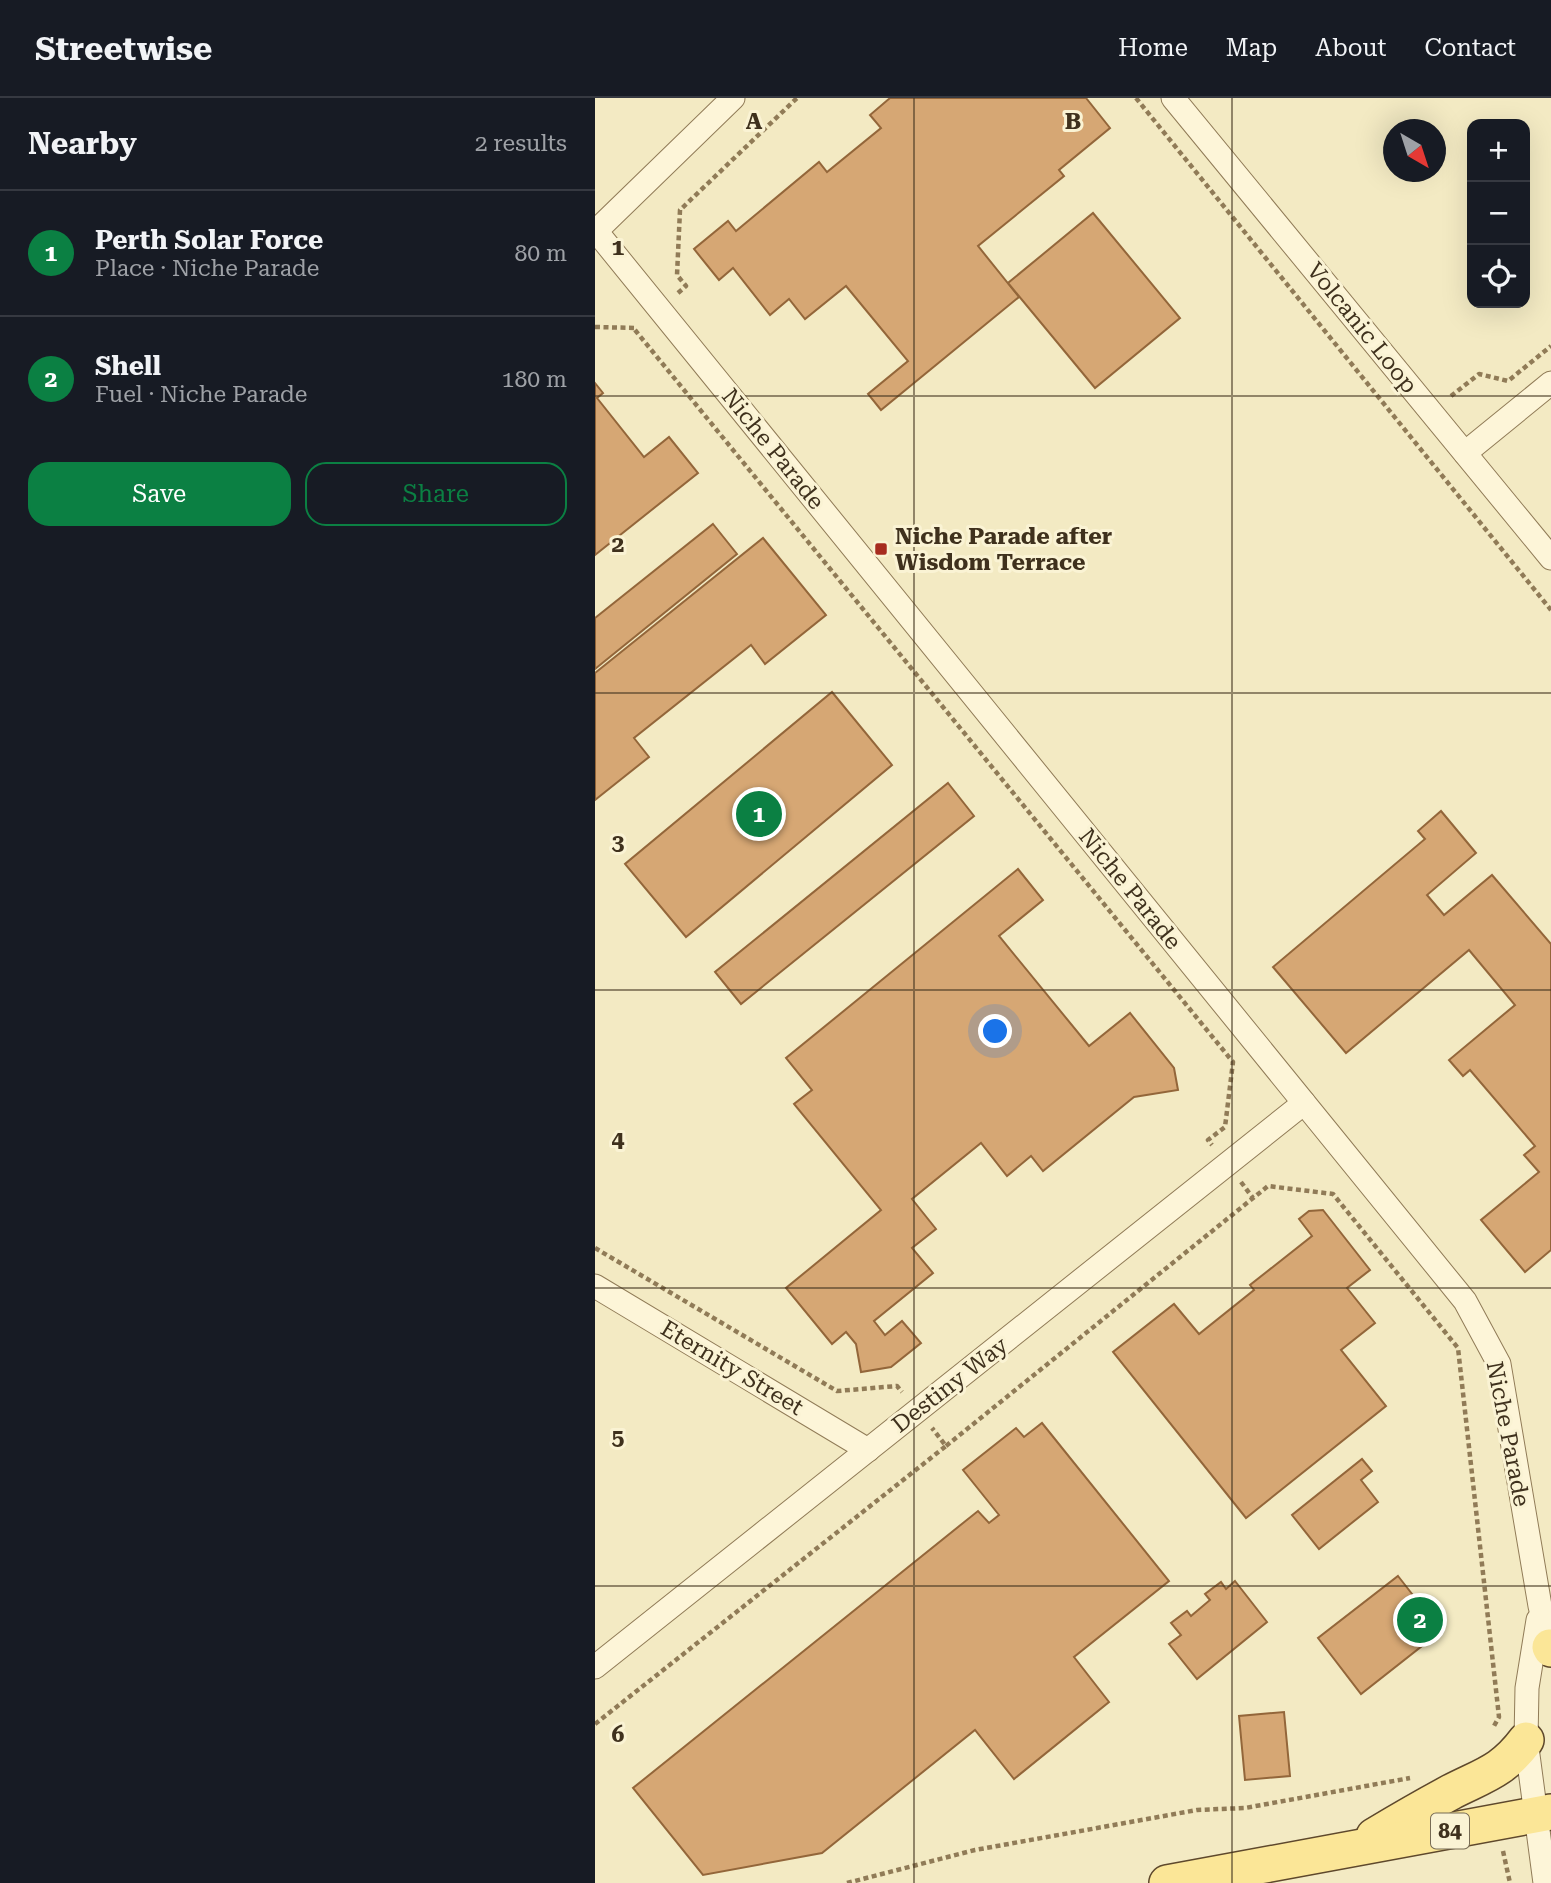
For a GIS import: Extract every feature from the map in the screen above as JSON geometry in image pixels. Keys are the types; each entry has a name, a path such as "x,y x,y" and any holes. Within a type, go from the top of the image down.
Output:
{"main road":[{"path":"1349,1849 1453,1791 1484,1765 1510,1760 1525,1740"},
{"name":"84","path":"1167,1883 1543,1813"}],"street":[{"path":"596,231 733,98"},
{"name":"Volcanic Loop","path":"1173,98 1551,558"},
{"name":"Niche Parade","path":"596,231 1465,1301 1499,1364 1540,1606 1551,1650"},
{"path":"1465,453 1551,383"},
{"name":"Destiny Way","path":"595,1667 1304,1103"},
{"name":"Eternity Street","path":"595,1286 868,1450"},
{"name":"Niche Parade","path":"1540,1606 1527,1688 1525,1740 1543,1813 1545,1883"}],"path":[{"path":"595,327 635,330 686,286 677,275 680,210 797,98"},
{"path":"1136,98 1551,610"},
{"path":"635,330 1233,1062 1225,1128 1208,1140 1253,1198"},
{"path":"1406,431 1479,374 1508,381 1551,346"},
{"path":"595,1724 1268,1186 1333,1194 1458,1348 1499,1717 1484,1765"},
{"path":"595,1248 837,1391 897,1386 946,1446"},
{"path":"847,1883 975,1850 1196,1810 1245,1808 1422,1776"}],"building":[{"path":"890,98 1086,98 1110,128 1059,170 1064,176 978,246 1019,297 881,410 868,394 908,361 846,286 805,319 789,299 770,315 733,268 719,280 694,249 728,221 736,231 819,162 827,172 881,128 870,115"},
{"path":"1093,213 1180,318 1095,388 1008,283"},
{"path":"595,383 603,393 597,398 644,457 669,437 698,473 595,555"},
{"path":"713,524 737,554 595,669 595,618"},
{"path":"763,538 826,615 765,664 751,645 634,738 649,757 595,800 595,673"},
{"path":"832,692 892,765 686,937 625,864"},
{"path":"948,783 974,816 741,1004 715,972"},
{"path":"1441,811 1476,853 1427,895 1444,915 1492,875 1551,944 1551,1250 1525,1272 1481,1220 1539,1172 1524,1155 1535,1146 1470,1070 1463,1076 1449,1060 1515,1005 1469,950 1346,1053 1273,967 1425,839 1418,831"},
{"path":"1018,869 1043,900 999,936 1089,1046 1130,1013 1174,1068 1178,1090 1134,1097 1043,1171 1031,1156 1007,1176 981,1143 912,1199 936,1229 912,1248 933,1273 874,1321 885,1335 902,1321 921,1343 891,1367 861,1372 856,1344 846,1332 832,1344 786,1288 881,1210 794,1104 812,1090 786,1058"},
{"path":"1323,1210 1370,1270 1347,1288 1375,1323 1341,1350 1386,1406 1246,1518 1113,1352 1174,1304 1199,1334 1254,1290 1250,1285 1312,1236 1299,1219 1309,1211"},
{"path":"1042,1423 1169,1581 1074,1657 1109,1702 1014,1779 975,1730 822,1853 703,1875 633,1788 978,1511 989,1523 999,1515 963,1470 1016,1428 1024,1437"},
{"path":"1362,1459 1372,1471 1361,1480 1378,1502 1319,1549 1292,1515"},
{"path":"1398,1576 1441,1631 1361,1694 1318,1638"},
{"path":"1235,1581 1267,1622 1197,1679 1169,1644 1181,1635 1171,1623 1187,1611 1191,1616 1210,1600 1205,1594 1221,1582 1226,1589"},
{"path":"1284,1712 1290,1776 1245,1780 1239,1716"}],"place":[{"name":"Niche Parade after Wisdom Terrace","path":"881,549"},
{"name":"Perth Solar Force","path":"759,814"},
{"name":"Shell","path":"1420,1620"}]}
